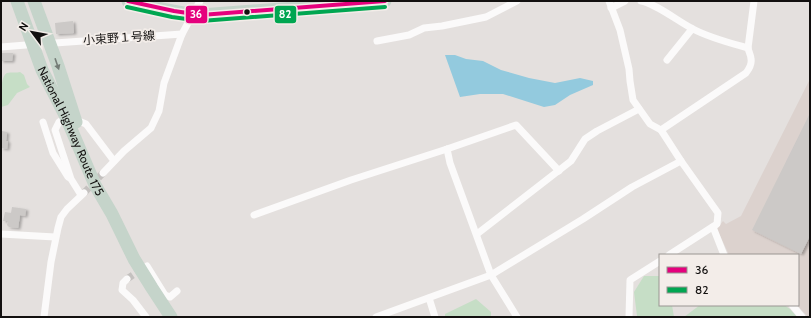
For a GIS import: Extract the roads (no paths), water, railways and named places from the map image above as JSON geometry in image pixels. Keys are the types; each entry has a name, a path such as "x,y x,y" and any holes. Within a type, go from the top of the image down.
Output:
{"highway":[{"name":"National Highway Route 175","path":"18,1 42,70 70,118 102,184 112,214 134,259 169,316"},
{"name":"National Highway Route 175","path":"34,1 58,66 70,118"},
{"path":"128,1 162,10 201,15 324,3 384,1"}],"street":[{"path":"103,173 124,151 151,128 159,111 164,83 182,34 200,1"},
{"path":"378,41 409,35 424,28 486,17 518,1"},
{"path":"624,1 610,4 620,30 629,69 633,100 650,124 661,130 718,213 717,224 671,254"},
{"path":"641,1 656,7 692,29 726,42 748,48"},
{"path":"661,130 746,73 750,67 751,59 748,48 754,1"},
{"path":"667,60 692,29"},
{"name":"小束野１号線","path":"55,43 182,34"},
{"path":"1,47 26,45"},
{"path":"477,234 571,161 585,138 639,109"},
{"path":"44,317 55,237 61,217 82,194 71,179 55,130 59,122 70,118 86,124 114,161"},
{"path":"43,122 53,154 66,176 71,179"},
{"path":"254,215 351,180 516,126 559,171"},
{"path":"447,149 450,164 491,275 517,317"},
{"path":"376,317 491,275 583,219 632,187 681,161"},
{"path":"713,227 724,254"},
{"path":"1,234 55,237"},
{"path":"629,317 630,280 659,262"},
{"path":"147,266 166,295 170,297 177,291"},
{"path":"127,279 122,283 122,290 133,300 146,317"},
{"path":"429,298 435,317"},
{"path":"793,306 802,317"}],"water":[{"path":"445,55 455,55 466,59 483,61 501,70 529,78 555,83 580,78 593,81 593,85 570,95 555,105 544,107 503,94 480,94 460,97"}],"tunnel":[{"path":"84,193 103,173"},
{"path":"127,279 143,268"}]}
